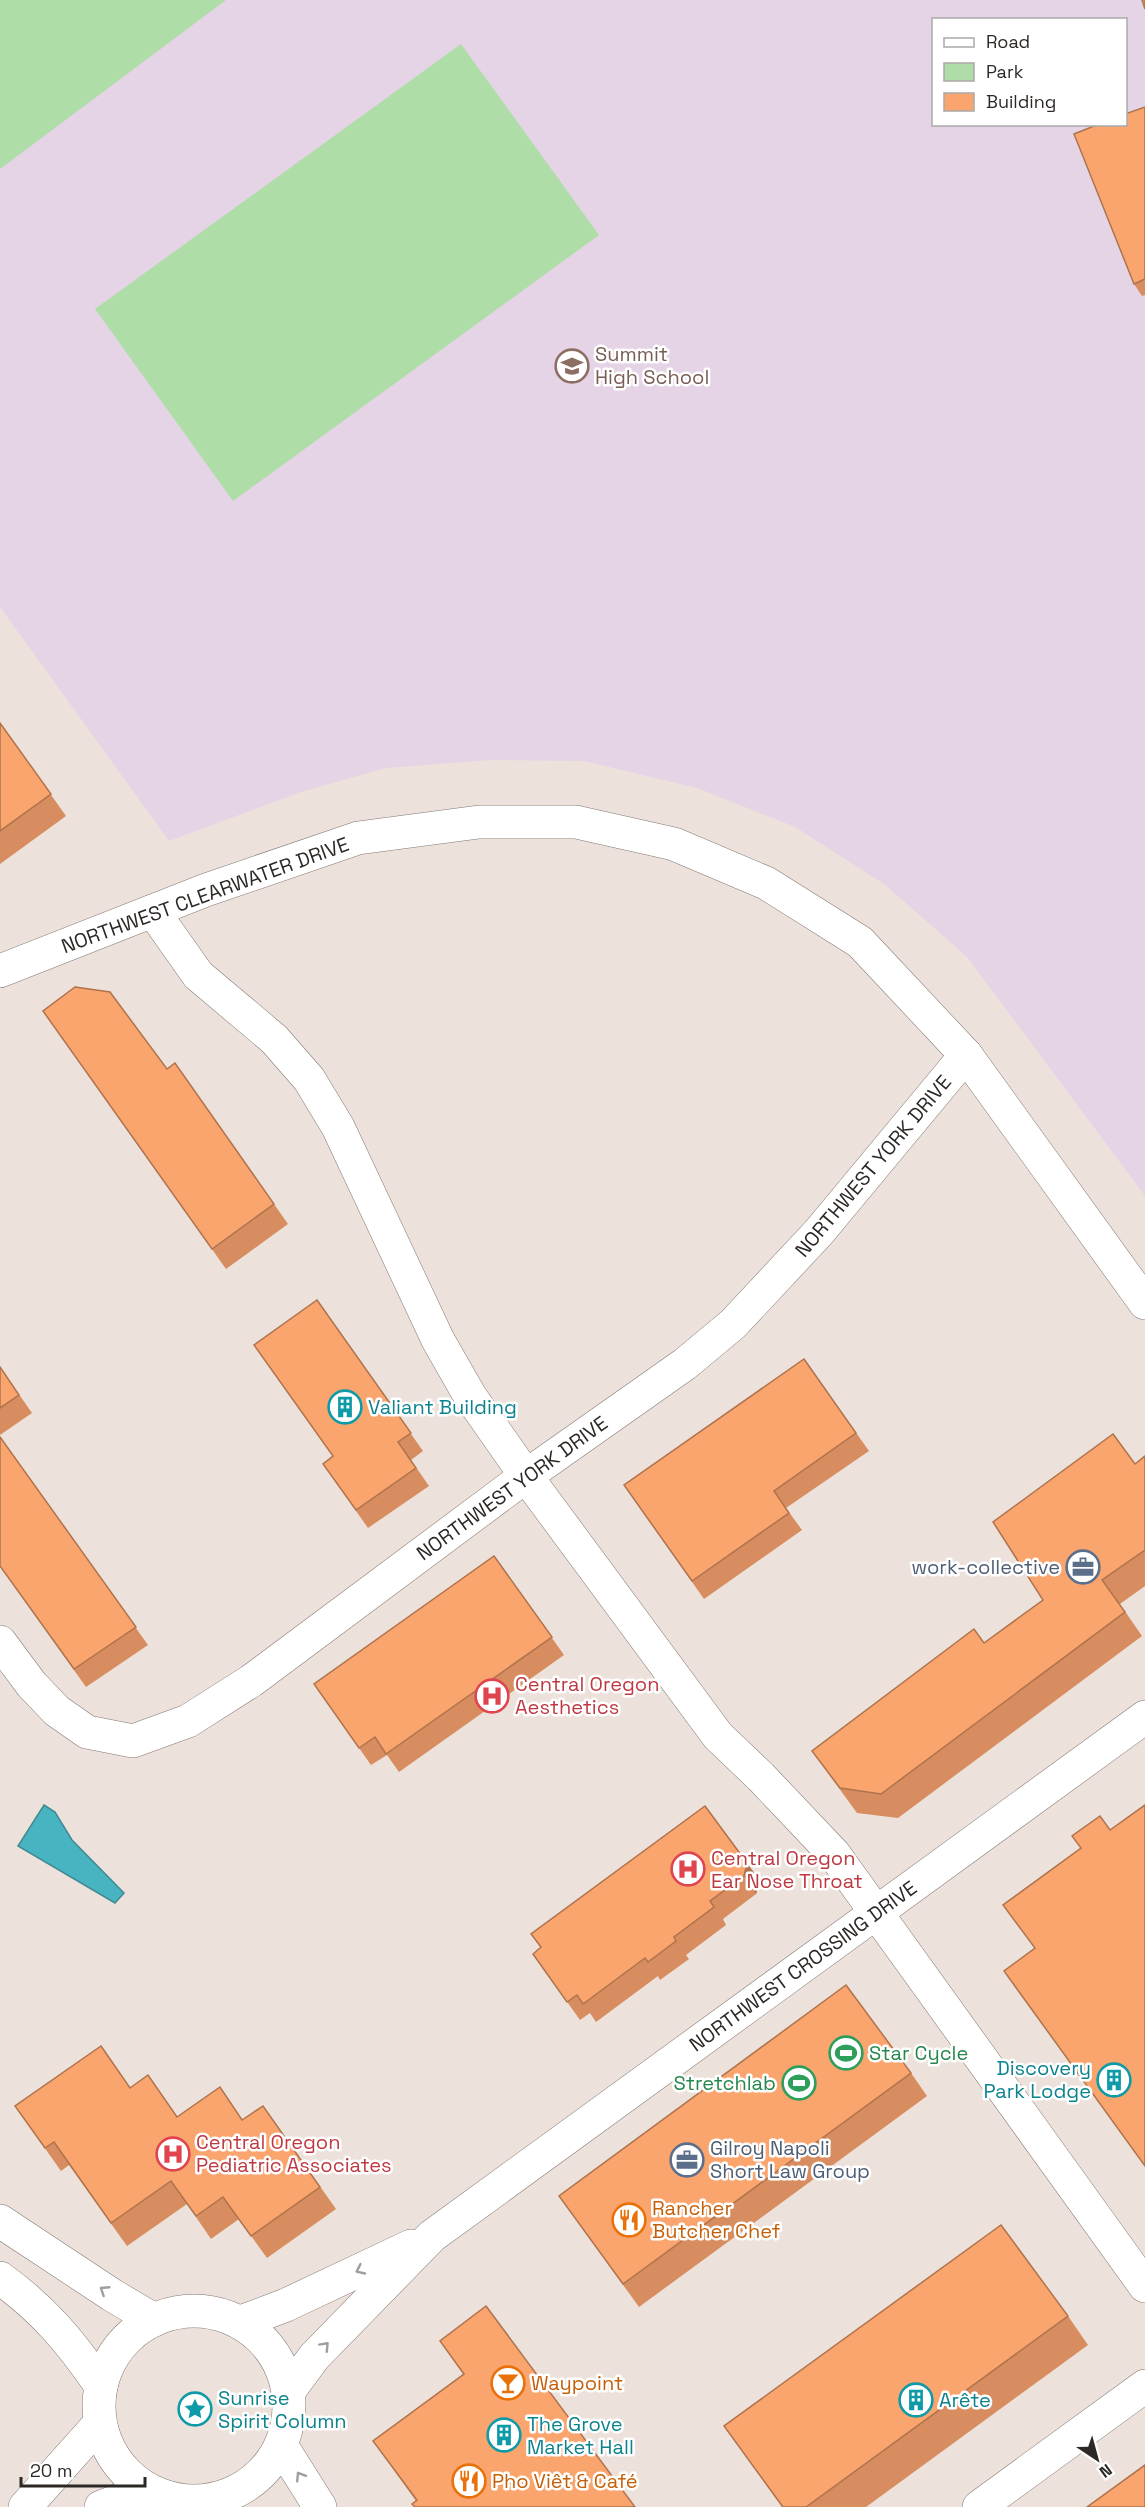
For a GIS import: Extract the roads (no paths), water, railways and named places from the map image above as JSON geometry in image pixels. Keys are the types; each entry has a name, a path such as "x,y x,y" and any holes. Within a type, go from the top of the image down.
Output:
{"street":[{"name":"NORTHWEST CLEARWATER DRIVE","path":"0,971 206,890 358,838 479,822 576,822 674,844 766,883 860,942 966,1055 1145,1303"},
{"path":"153,911 198,975 274,1039 309,1078 338,1127 438,1340 470,1396 526,1476 718,1736 761,1777 834,1854 1145,2286"},
{"name":"NORTHWEST YORK DRIVE","path":"0,1642 32,1685 57,1711 87,1732 132,1741 188,1721 251,1681 526,1476 685,1364 734,1324 819,1232 966,1055"},
{"name":"NORTHWEST CROSSING DRIVE","path":"289,2391 314,2357 432,2236 1145,1717"},
{"path":"0,2221 154,2320"},
{"name":"NORTHWEST CROSSING DRIVE","path":"241,2322 286,2305 432,2236"},
{"path":"0,2278 47,2316 78,2353 100,2386"},
{"path":"182,2311 200,2311 220,2314 241,2322 273,2352 289,2391 288,2425 281,2445 256,2478 223,2503 182,2501 164,2497 147,2489 133,2480 116,2462 100,2423 98,2414 100,2386 108,2365 119,2346 135,2331 154,2320 182,2311"},
{"path":"979,2507 1145,2386"},
{"path":"25,2507 100,2423"},
{"path":"281,2445 320,2507"},
{"path":"101,2507 147,2489"}],"water":[{"path":"44,1805 55,1812 72,1840 124,1893 115,1903 18,1846"}],"place":[{"name":"Summit High School","path":"572,366"},
{"name":"Valiant Building","path":"345,1407"},
{"name":"work-collective","path":"1083,1567"},
{"name":"Central Oregon Aesthetics","path":"492,1696"},
{"name":"Central Oregon Ear Nose Throat","path":"688,1869"},
{"name":"Star Cycle","path":"846,2053"},
{"name":"Discovery Park Lodge","path":"1114,2080"},
{"name":"Stretchlab","path":"799,2083"},
{"name":"Central Oregon Pediatric Associates","path":"173,2154"},
{"name":"Gilroy Napoli Short Law Group","path":"687,2160"},
{"name":"Rancher Butcher Chef","path":"629,2220"},
{"name":"Waypoint","path":"508,2383"},
{"name":"Arête","path":"916,2400"},
{"name":"Sunrise Spirit Column","path":"195,2409"},
{"name":"The Grove Market Hall","path":"504,2435"},
{"name":"Pho Viêt & Café","path":"469,2481"}]}
